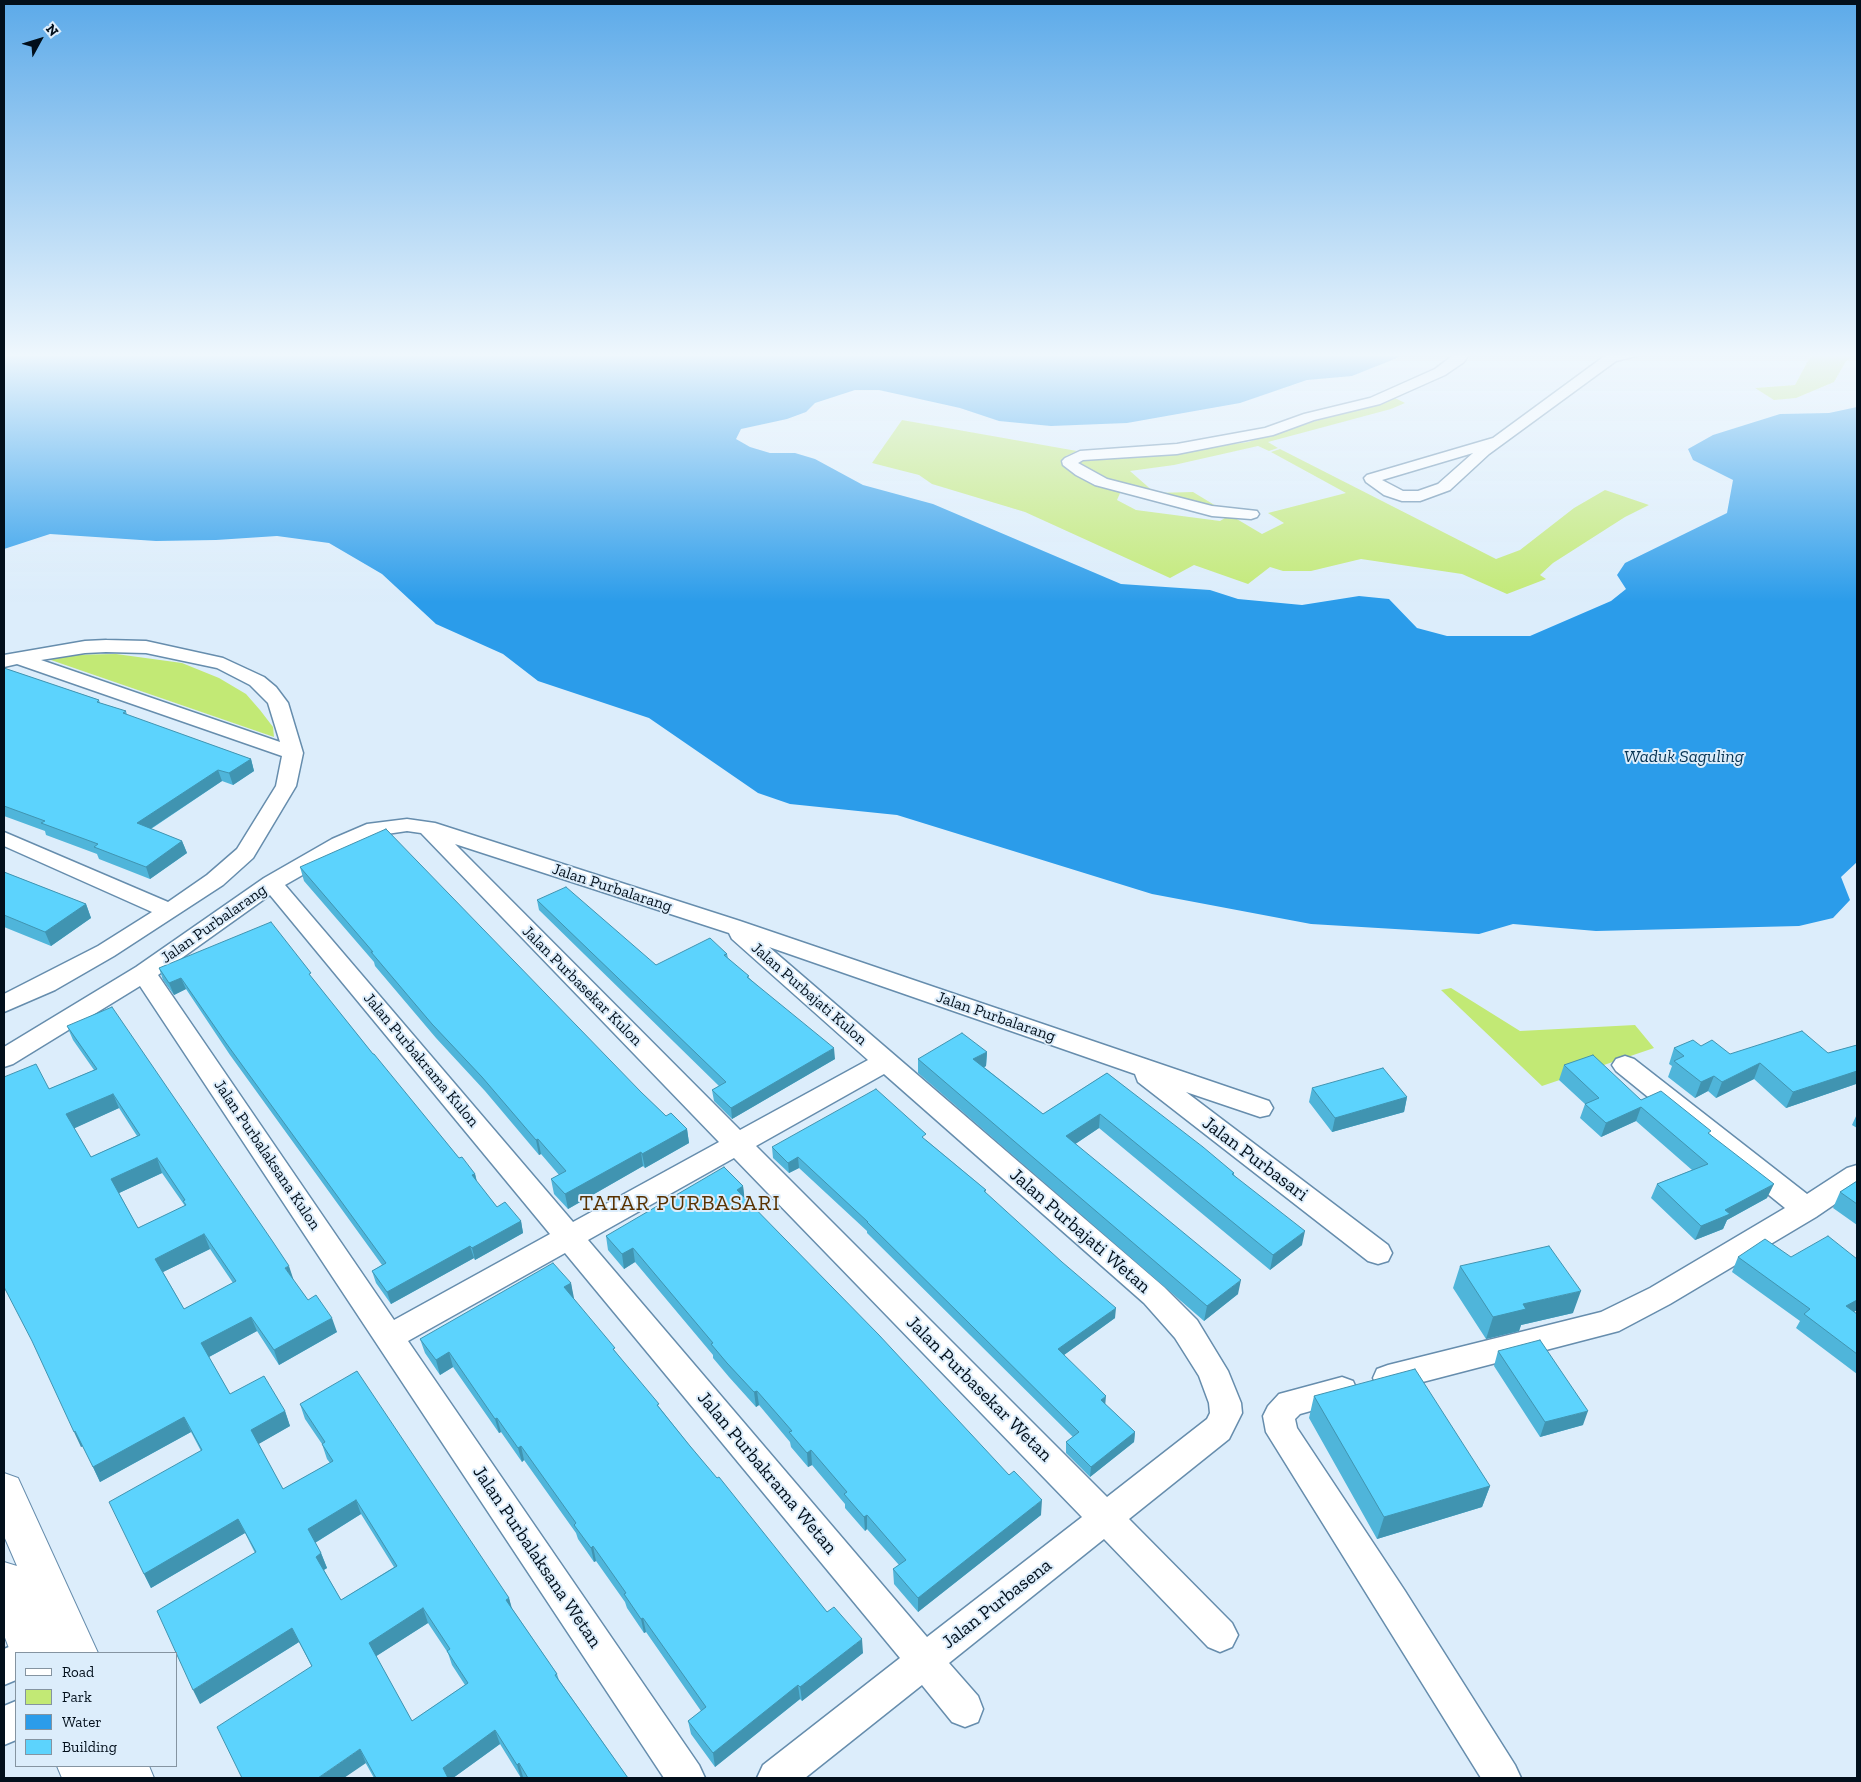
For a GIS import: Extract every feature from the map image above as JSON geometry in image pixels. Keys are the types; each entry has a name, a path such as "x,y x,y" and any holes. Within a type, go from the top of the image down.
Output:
{"street":[{"path":"1246,436 1177,449 1080,456 1070,461 1071,465 1081,472 1101,482 1212,511 1251,514"},
{"path":"1498,441 1372,478 1374,482 1390,492 1402,496 1420,496 1444,487 1504,436"},
{"path":"4,1004 46,984 106,951 170,912 215,880 245,853 286,786 293,752 278,703 256,681 223,664 146,647 106,646 85,647 12,660"},
{"path":"12,660 293,752"},
{"name":"Jalan Purbalarang","path":"4,1058 144,972 272,883 340,844 375,829 407,825 427,828 732,926 1260,1108"},
{"name":"Jalan Purbasekar Kulon","path":"427,828 738,1144"},
{"path":"4,838 170,912"},
{"name":"Jalan Purbakrama Kulon","path":"272,883 569,1237"},
{"name":"Jalan Purbajati Kulon","path":"732,926 886,1062"},
{"name":"Jalan Purbalaksana Kulon","path":"144,972 389,1337"},
{"path":"389,1337 886,1062"},
{"name":"Jalan Purbajati Wetan","path":"886,1062 1154,1295 1186,1329 1213,1371 1225,1403 1226,1413 1218,1429"},
{"name":"Jalan Purbasari","path":"1132,1065 1378,1253"},
{"path":"1625,1065 1806,1209"},
{"name":"Jalan Purbasekar Wetan","path":"738,1144 1220,1634"},
{"path":"1502,1778 1394,1603 1282,1432 1279,1416 1290,1403 1608,1322 1660,1296 1806,1209 1857,1175"},
{"name":"Jalan Purbakrama Wetan","path":"569,1237 965,1709"},
{"name":"Jalan Purbalaksana Wetan","path":"389,1337 686,1778"},
{"name":"Jalan Purbasena","path":"776,1778 1218,1429"},
{"path":"4,1491 76,1652"},
{"path":"4,1581 21,1652"},
{"path":"4,1727 15,1719"}],"green space":[{"path":"891,436 993,436 1077,451 1066,456 1066,465 1121,491 1117,500 1136,510 1220,521 1230,515 1262,534 1284,523 1268,513 1346,493 1271,452 1280,449 1496,559 1520,550 1574,508 1605,490 1649,505 1625,517 1553,563 1540,575 1546,579 1507,594 1462,574 1361,559 1311,571 1283,571 1270,567 1248,584 1194,565 1170,578 1025,512 932,484 919,475 872,463"},
{"path":"1267,436 1290,436 1268,442 1278,448 1269,451 1258,446 1174,465 1130,471 1155,493 1193,492 1226,512 1103,480 1080,468 1076,461 1193,450 1248,442"},
{"path":"116,654 182,663 219,678 246,694 273,727 274,737 48,659 66,655"},
{"path":"1451,988 1520,1031 1635,1025 1654,1048 1542,1086 1441,990"}],"water":[{"name":"Waduk Saguling","path":"4,436 737,436 736,439 750,447 770,453 795,453 815,459 863,485 933,504 1121,584 1210,590 1238,599 1302,605 1359,596 1389,599 1417,628 1447,636 1530,636 1611,601 1626,589 1617,575 1625,563 1727,513 1733,480 1693,460 1688,449 1711,436 1857,436 1857,862 1841,877 1850,900 1833,918 1799,926 1596,931 1513,924 1479,934 1311,924 1152,894 897,815 790,804 758,793 649,718 538,681 503,654 436,624 382,574 329,543 277,536 156,541 50,534 4,549"}],"building":[{"path":"4,668 99,700 97,702 126,711 123,713 251,759 229,773 218,770 137,823 182,841 146,867 94,847 98,844 41,823 45,821 4,806"},
{"path":"386,829 641,1092 666,1116 671,1113 687,1129 565,1194 551,1179 566,1171 432,1024 300,867"},
{"path":"4,872 86,904 45,932 4,915"},
{"path":"566,887 656,965 710,938 727,954 724,955 749,976 747,977 834,1048 731,1108 712,1090 726,1082 537,900"},
{"path":"271,922 311,973 309,974 373,1054 459,1158 462,1157 475,1174 472,1175 497,1207 505,1202 521,1221 472,1248 470,1246 387,1292 372,1271 386,1263 181,978 169,983 159,968"},
{"path":"112,1007 289,1266 285,1268 308,1300 316,1295 332,1318 274,1350 251,1317 201,1343 230,1394 264,1376 285,1411 251,1430 283,1489 333,1461 322,1444 325,1442 300,1404 357,1371 509,1598 506,1600 557,1674 555,1675 628,1778 528,1778 519,1763 517,1765 495,1730 443,1768 448,1778 376,1778 360,1749 318,1778 242,1778 217,1727 312,1666 292,1628 193,1690 178,1657 178,1652 176,1652 157,1611 256,1552 238,1519 144,1574 109,1502 202,1450 184,1417 93,1467 74,1432 32,1341 4,1287 4,1077 36,1064 49,1089 97,1069 67,1026","holes":["113,1094 140,1135 91,1157 66,1114","157,1158 185,1200 183,1201 186,1205 138,1228 111,1179","204,1234 236,1281 184,1309 155,1259","356,1500 397,1566 341,1600 316,1557 321,1553 308,1529","423,1608 450,1649 447,1651 468,1683 412,1721 369,1643"]},
{"path":"1802,1031 1828,1053 1857,1045 1857,1071 1793,1092 1760,1063 1722,1082 1714,1076 1701,1082 1674,1061 1684,1056 1674,1048 1693,1040 1701,1046 1712,1040 1730,1054"},
{"path":"962,1033 987,1052 973,1059 1043,1114 1107,1073 1203,1147 1234,1173 1232,1174 1305,1231 1273,1255 1100,1114 1066,1136 1241,1280 1207,1306 918,1059"},
{"path":"1593,1055 1641,1100 1661,1091 1711,1131 1708,1133 1774,1184 1725,1210 1730,1214 1701,1226 1657,1184 1708,1164 1641,1107 1606,1123 1585,1104 1599,1098 1564,1065"},
{"path":"1383,1068 1407,1097 1335,1118 1312,1088"},
{"path":"876,1089 926,1134 922,1137 986,1190 984,1191 1116,1308 1058,1349 1106,1396 1101,1400 1135,1432 1091,1467 1066,1442 1079,1432 868,1222 798,1157 788,1163 772,1147"},
{"path":"724,1167 743,1186 737,1190 879,1335 1009,1475 1014,1471 1042,1500 918,1598 893,1569 906,1560 867,1515 864,1517 844,1494 847,1492 811,1450 807,1453 789,1432 792,1431 757,1391 754,1392 727,1363 711,1344 713,1343 633,1248 622,1254 606,1236"},
{"path":"1857,1181 1857,1204 1840,1192"},
{"path":"1828,1236 1857,1259 1857,1300 1846,1306 1857,1314 1857,1354 1804,1314 1810,1309 1738,1257 1765,1239 1791,1257"},
{"path":"1549,1246 1581,1291 1523,1304 1526,1309 1493,1317 1460,1266"},
{"path":"553,1263 571,1283 564,1287 615,1348 613,1349 659,1404 657,1405 690,1446 717,1478 719,1477 827,1612 834,1607 862,1639 800,1687 798,1685 713,1753 688,1721 706,1707 643,1618 641,1619 624,1594 626,1593 593,1546 591,1548 574,1525 576,1523 521,1446 518,1448 497,1418 495,1419 449,1352 436,1360 420,1339"},
{"path":"1540,1340 1588,1411 1545,1422 1498,1351"},
{"path":"1415,1369 1490,1486 1384,1517 1314,1396"}],"district":[{"name":"TATAR PURBASARI","path":"680,1204"}]}
